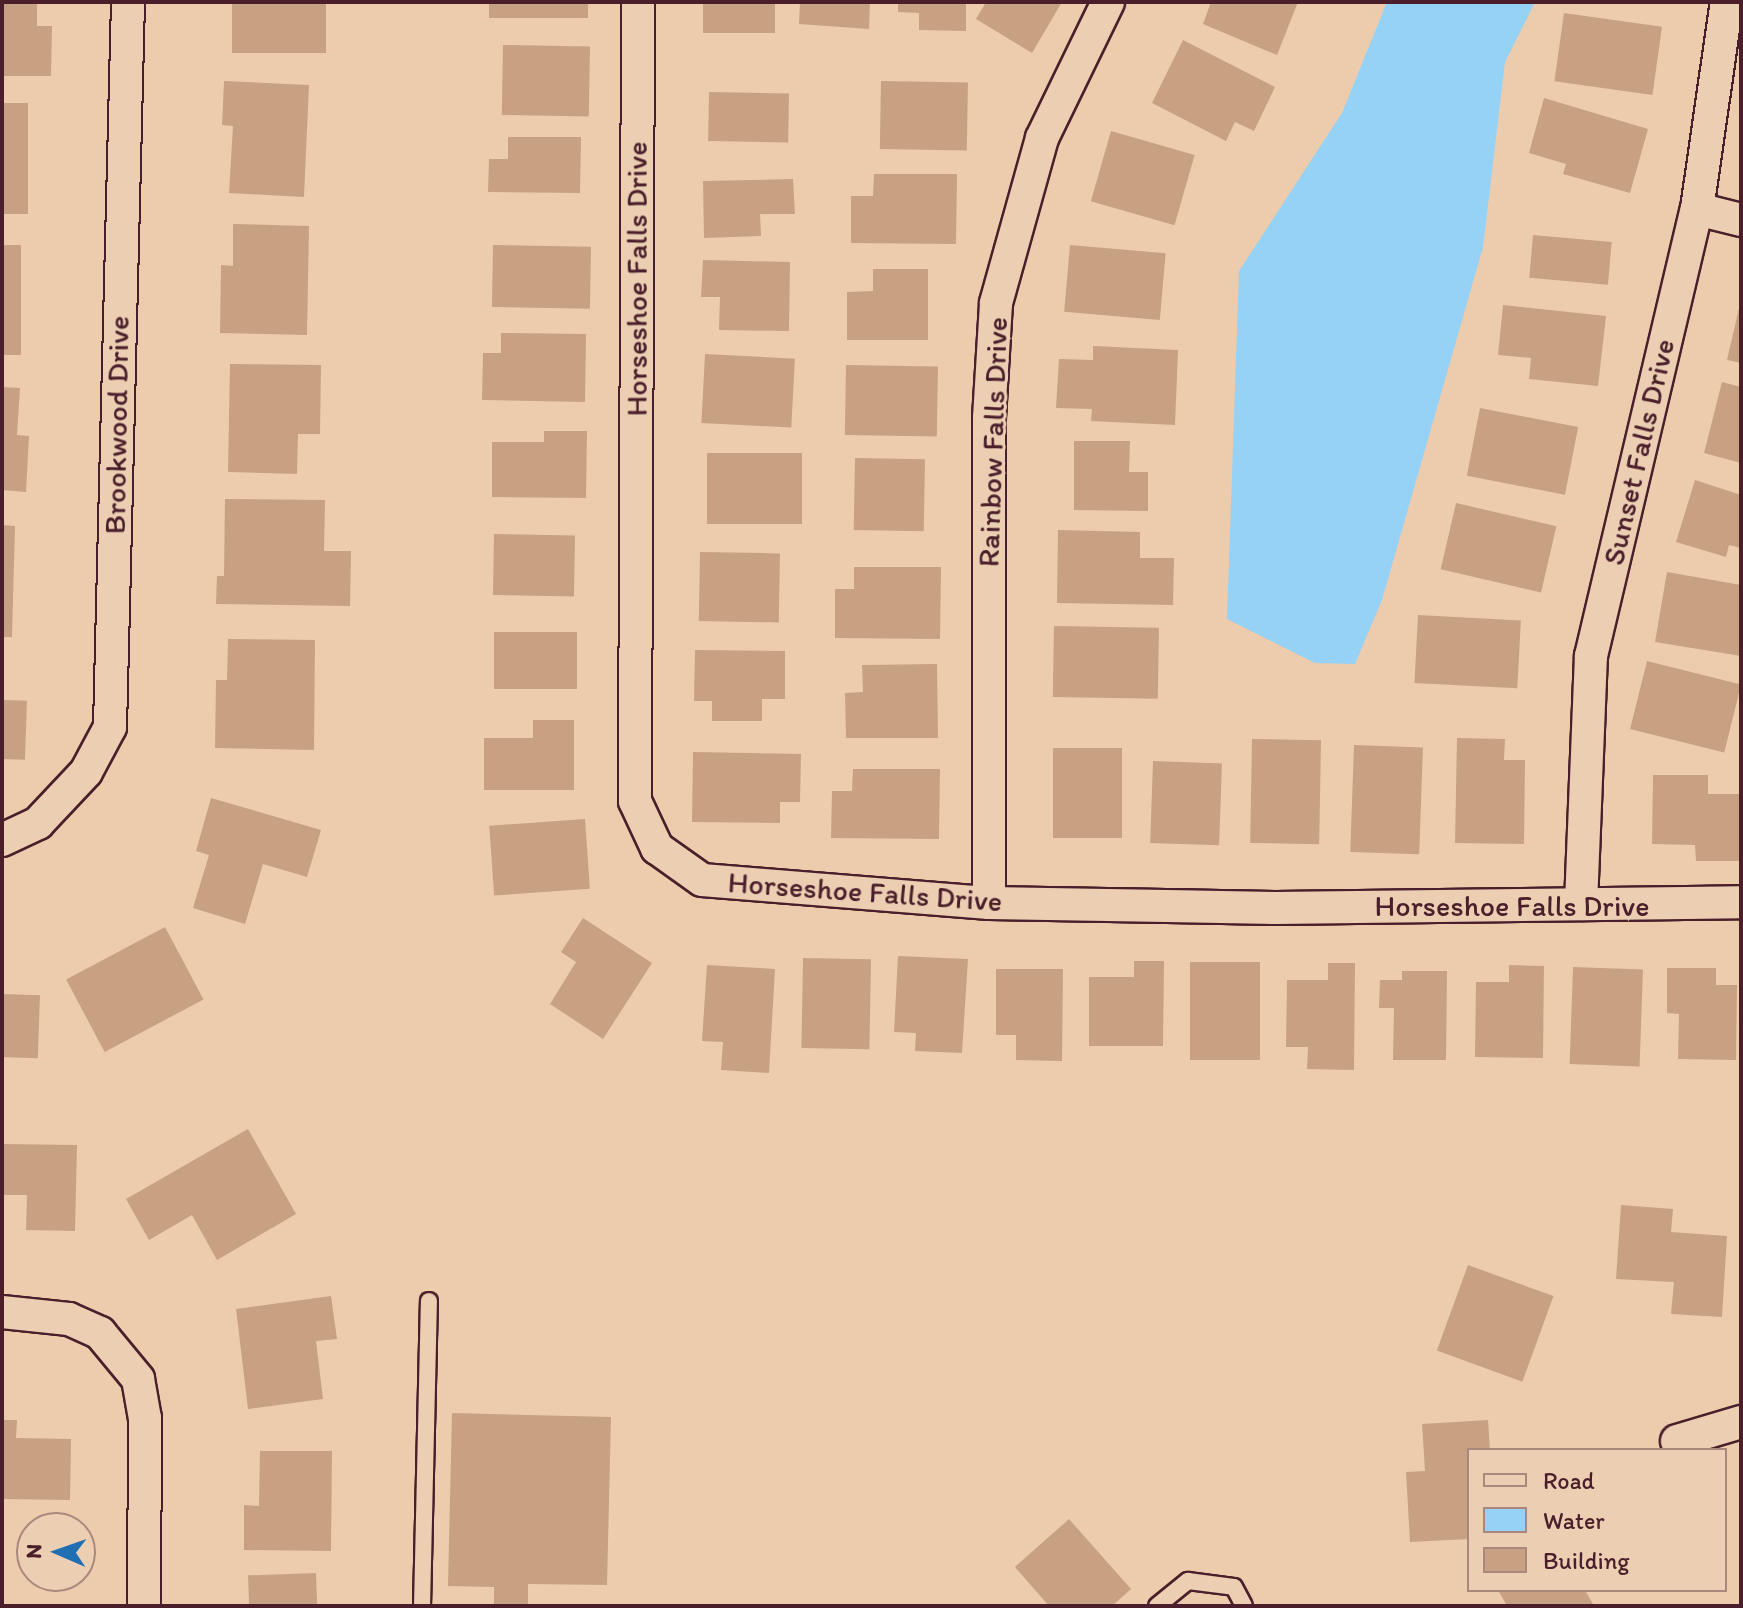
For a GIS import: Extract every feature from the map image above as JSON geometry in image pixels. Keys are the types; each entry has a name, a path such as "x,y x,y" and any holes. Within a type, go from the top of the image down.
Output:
{"street":[{"name":"Brookwood Drive","path":"2,840 38,823 86,772 110,727 128,2"},
{"name":"Horseshoe Falls Drive","path":"638,2 635,801 657,848 702,880 989,903 1275,908 1741,902"},
{"name":"Rainbow Falls Drive","path":"989,903 989,418 996,303 1042,138 1108,2"},
{"name":"Sunset Falls Drive","path":"1581,904 1591,656 1697,209 1727,2"},
{"path":"1697,209 1741,220"},
{"path":"2,1312 69,1319 100,1333 138,1379 145,1418 144,1606"},
{"path":"1677,1441 1741,1422"}],"lane":[{"path":"422,1606 429,1301"},
{"path":"1157,1606 1188,1581 1234,1587 1244,1606"}],"water":[{"path":"1387,2 1535,2 1505,62 1483,247 1382,600 1355,664 1315,663 1227,619 1239,271 1342,113"}],"building":[{"path":"2,2 37,2 37,26 52,26 51,76 2,76"},
{"path":"232,2 326,2 326,53 232,53"},
{"path":"489,2 588,2 588,18 489,18"},
{"path":"703,2 775,2 775,33 703,33"},
{"path":"800,2 870,2 869,29 799,24"},
{"path":"898,2 966,2 966,31 919,30 919,13 898,12"},
{"path":"986,2 1062,2 1032,53 976,19"},
{"path":"1211,2 1298,2 1277,55 1203,24"},
{"path":"1564,13 1662,27 1652,95 1554,81"},
{"path":"1183,40 1275,87 1254,131 1235,122 1226,141 1152,103"},
{"path":"503,45 590,47 589,117 502,115"},
{"path":"224,81 309,85 304,197 229,193 233,126 222,125"},
{"path":"881,81 968,83 967,151 880,149"},
{"path":"709,92 789,93 788,142 708,141"},
{"path":"1544,98 1648,129 1630,193 1563,174 1566,164 1529,153"},
{"path":"2,103 28,103 28,214 2,214"},
{"path":"1111,131 1195,155 1175,225 1091,201"},
{"path":"508,137 581,137 580,193 488,192 489,159 508,159"},
{"path":"874,174 957,174 956,244 851,243 851,196 873,196"},
{"path":"793,179 795,214 760,214 761,236 704,238 703,181"},
{"path":"233,224 309,226 307,335 220,333 221,265 233,266"},
{"path":"1533,235 1612,242 1608,285 1529,278"},
{"path":"2,245 21,245 21,355 2,355"},
{"path":"493,245 591,247 590,309 492,307"},
{"path":"1070,245 1166,253 1160,320 1064,312"},
{"path":"703,260 790,262 789,331 719,330 720,297 701,297"},
{"path":"873,269 928,269 928,340 847,340 847,292 873,291"},
{"path":"1741,304 1741,363 1727,360"},
{"path":"1503,305 1606,316 1598,386 1529,379 1531,358 1498,355"},
{"path":"501,333 586,334 585,402 482,400 483,353 501,353"},
{"path":"1093,346 1178,350 1175,425 1091,421 1092,409 1056,408 1059,359 1093,360"},
{"path":"705,354 795,359 791,428 701,423"},
{"path":"230,364 321,365 320,434 298,434 297,474 228,472"},
{"path":"846,365 938,367 937,437 845,435"},
{"path":"1722,382 1741,387 1741,463 1704,453"},
{"path":"2,387 20,388 17,435 29,436 26,492 2,490"},
{"path":"1480,408 1578,427 1565,495 1467,476"},
{"path":"544,431 587,431 586,498 492,497 492,442 544,442"},
{"path":"1074,441 1130,441 1129,472 1148,472 1148,511 1074,510"},
{"path":"707,453 802,453 802,524 707,524"},
{"path":"855,458 925,459 924,531 854,530"},
{"path":"1695,480 1741,495 1741,548 1729,545 1726,557 1676,542"},
{"path":"225,499 325,500 324,551 351,551 350,606 216,604 217,576 224,576"},
{"path":"1456,503 1556,526 1541,592 1441,569"},
{"path":"2,525 15,526 12,637 2,637"},
{"path":"1058,530 1140,532 1140,558 1174,558 1173,605 1057,603"},
{"path":"494,534 575,535 574,596 493,595"},
{"path":"700,552 780,553 779,622 699,621"},
{"path":"854,567 941,567 940,639 835,638 835,589 854,589"},
{"path":"1667,572 1741,585 1741,656 1655,642"},
{"path":"1418,615 1521,620 1517,688 1414,683"},
{"path":"1054,626 1159,628 1158,699 1053,697"},
{"path":"494,632 577,632 577,689 494,689"},
{"path":"228,639 315,640 314,750 215,748 216,680 227,680"},
{"path":"695,650 785,651 785,699 762,699 762,721 712,721 712,701 694,701"},
{"path":"1647,661 1741,684 1724,752 1630,729"},
{"path":"937,664 938,738 846,738 845,693 863,692 862,665"},
{"path":"2,700 27,701 25,760 2,759"},
{"path":"533,720 574,720 574,790 484,790 484,738 533,738"},
{"path":"1457,738 1505,739 1504,760 1525,760 1524,844 1455,843"},
{"path":"1252,739 1321,740 1319,844 1250,843"},
{"path":"1354,745 1423,747 1419,854 1350,852"},
{"path":"1053,748 1122,748 1122,838 1053,838"},
{"path":"693,752 801,754 800,802 780,802 780,823 692,822"},
{"path":"1153,761 1222,763 1219,845 1150,843"},
{"path":"853,769 940,769 939,839 831,838 832,791 852,791"},
{"path":"1653,775 1708,775 1708,794 1741,794 1741,861 1696,861 1695,845 1652,844"},
{"path":"211,798 321,830 307,877 263,864 245,924 193,908 209,855 196,851"},
{"path":"585,819 590,889 494,896 489,826"},
{"path":"583,918 652,963 603,1039 550,1004 576,962 561,952"},
{"path":"165,927 203,999 105,1052 66,980"},
{"path":"898,956 968,959 962,1053 915,1051 916,1033 894,1032"},
{"path":"803,958 871,959 869,1049 801,1048"},
{"path":"1134,961 1164,961 1163,1046 1089,1046 1089,977 1134,977"},
{"path":"1190,962 1260,962 1260,1060 1190,1060"},
{"path":"1328,963 1355,963 1354,1070 1307,1069 1308,1047 1286,1047 1287,980 1328,980"},
{"path":"707,965 775,969 769,1073 721,1070 723,1042 702,1041"},
{"path":"1509,965 1544,966 1543,1058 1475,1057 1476,982 1509,982"},
{"path":"1573,967 1643,969 1640,1066 1570,1064"},
{"path":"1667,968 1716,968 1716,985 1737,985 1736,1060 1678,1059 1679,1014 1667,1013"},
{"path":"996,969 1063,969 1062,1061 1016,1060 1016,1035 996,1035"},
{"path":"1402,971 1447,971 1446,1060 1393,1060 1394,1008 1379,1008 1380,980 1402,980"},
{"path":"2,994 40,995 38,1058 2,1057"},
{"path":"248,1129 296,1214 217,1260 192,1215 149,1240 126,1199"},
{"path":"2,1144 77,1145 75,1231 26,1230 27,1195 2,1195"},
{"path":"1621,1205 1673,1209 1671,1232 1727,1236 1722,1317 1671,1314 1674,1282 1616,1279"},
{"path":"1468,1265 1554,1296 1522,1382 1437,1351"},
{"path":"331,1296 337,1339 316,1341 323,1399 248,1409 236,1309"},
{"path":"452,1413 611,1417 607,1585 528,1584 528,1605 494,1605 494,1587 448,1586"},
{"path":"2,1420 17,1420 16,1438 71,1439 70,1500 2,1499"},
{"path":"1488,1420 1490,1448 1467,1448 1467,1539 1410,1542 1406,1472 1425,1471 1422,1424"},
{"path":"260,1451 332,1451 331,1551 244,1550 244,1505 259,1506"},
{"path":"1069,1519 1131,1589 1112,1606 1049,1606 1015,1567"},
{"path":"316,1573 317,1606 249,1606 248,1575"},
{"path":"1499,1592 1586,1592 1594,1606 1507,1606"}]}
